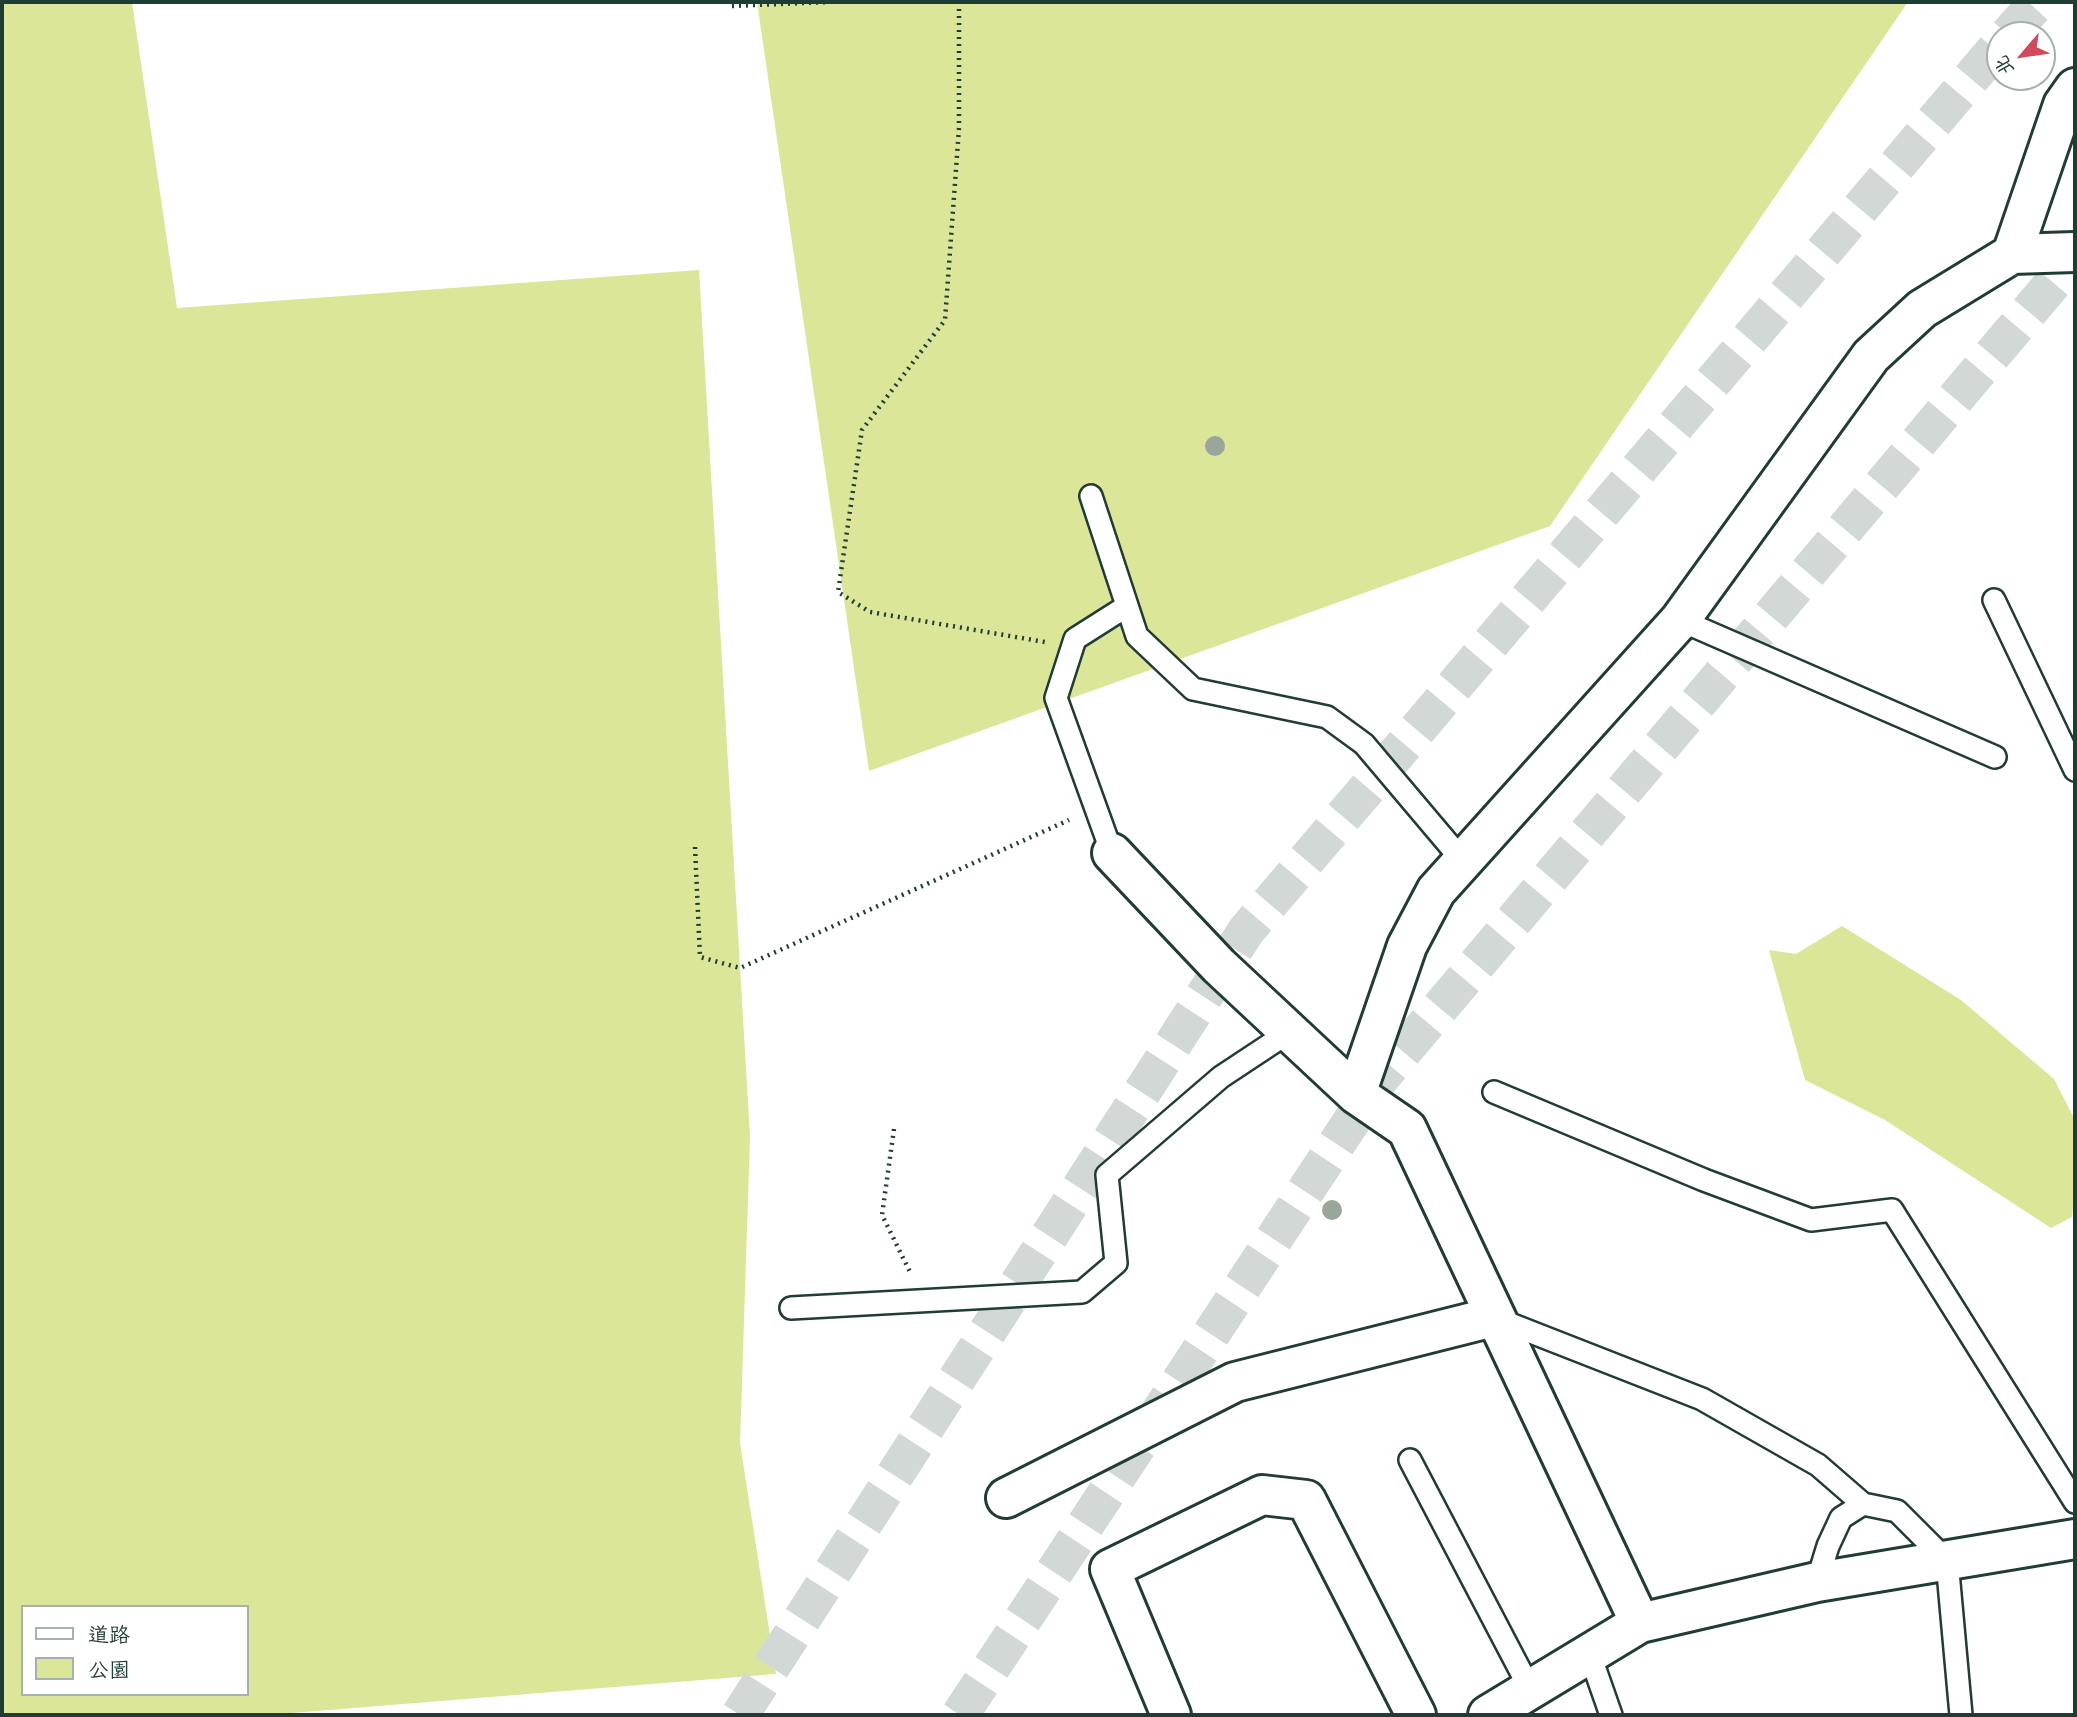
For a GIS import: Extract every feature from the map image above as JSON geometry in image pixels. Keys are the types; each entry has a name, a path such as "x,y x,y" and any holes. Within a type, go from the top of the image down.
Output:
{"street":[{"path":"2012,254 2063,105 2075,88"},
{"path":"1356,1094 1406,946 1436,891 1680,620 1871,356 1922,309 2012,254 2075,252"},
{"path":"1112,853 1219,966 1356,1094 1407,1129 1493,1317 1640,1623"},
{"path":"1006,1498 1235,1382 1493,1317"},
{"path":"1171,1715 1110,1569 1262,1495 1306,1500 1416,1715"},
{"path":"1488,1715 1590,1656 1640,1623 1817,1581 2075,1539"}],"lane":[{"path":"1091,496 1137,636 1193,689 1327,717 1364,744 1462,860"},
{"path":"1994,600 2075,770"},
{"path":"1112,853 1056,698 1075,639 1127,606"},
{"path":"1680,620 1995,757"},
{"path":"791,1308 1082,1292 1116,1263 1108,1175 1221,1077 1283,1037 1356,1094"},
{"path":"1494,1092 1704,1180 1811,1220 1892,1210 2075,1502"},
{"path":"1493,1317 1702,1399 1818,1465 1863,1504 1897,1511 1947,1561 1961,1715"},
{"path":"1410,1460 1530,1689"},
{"path":"1817,1581 1828,1546 1841,1518 1863,1504"},
{"path":"1590,1656 1611,1715"}],"path":[{"path":"732,6 828,2"},
{"path":"959,2 960,128 946,320 862,430 838,592 870,612 1073,647"},
{"path":"695,846 700,957 740,968 1096,808"},
{"path":"894,1129 882,1215 924,1300"}],"green space":[{"path":"2,2 132,2 177,308 699,270 750,1137 740,1443 776,1674 267,1715 2,1715"},
{"path":"757,2 1908,2 1550,526 869,771"},
{"path":"1842,926 1961,1000 2054,1079 2075,1120 2072,1217 2051,1228 1885,1120 1805,1080 1769,950 1796,954"}],"tunnel":[{"path":"2021,21 2038,2"},
{"path":"740,1715 1246,931 1986,60"},
{"path":"960,1715 1378,1081 2075,257"}]}
